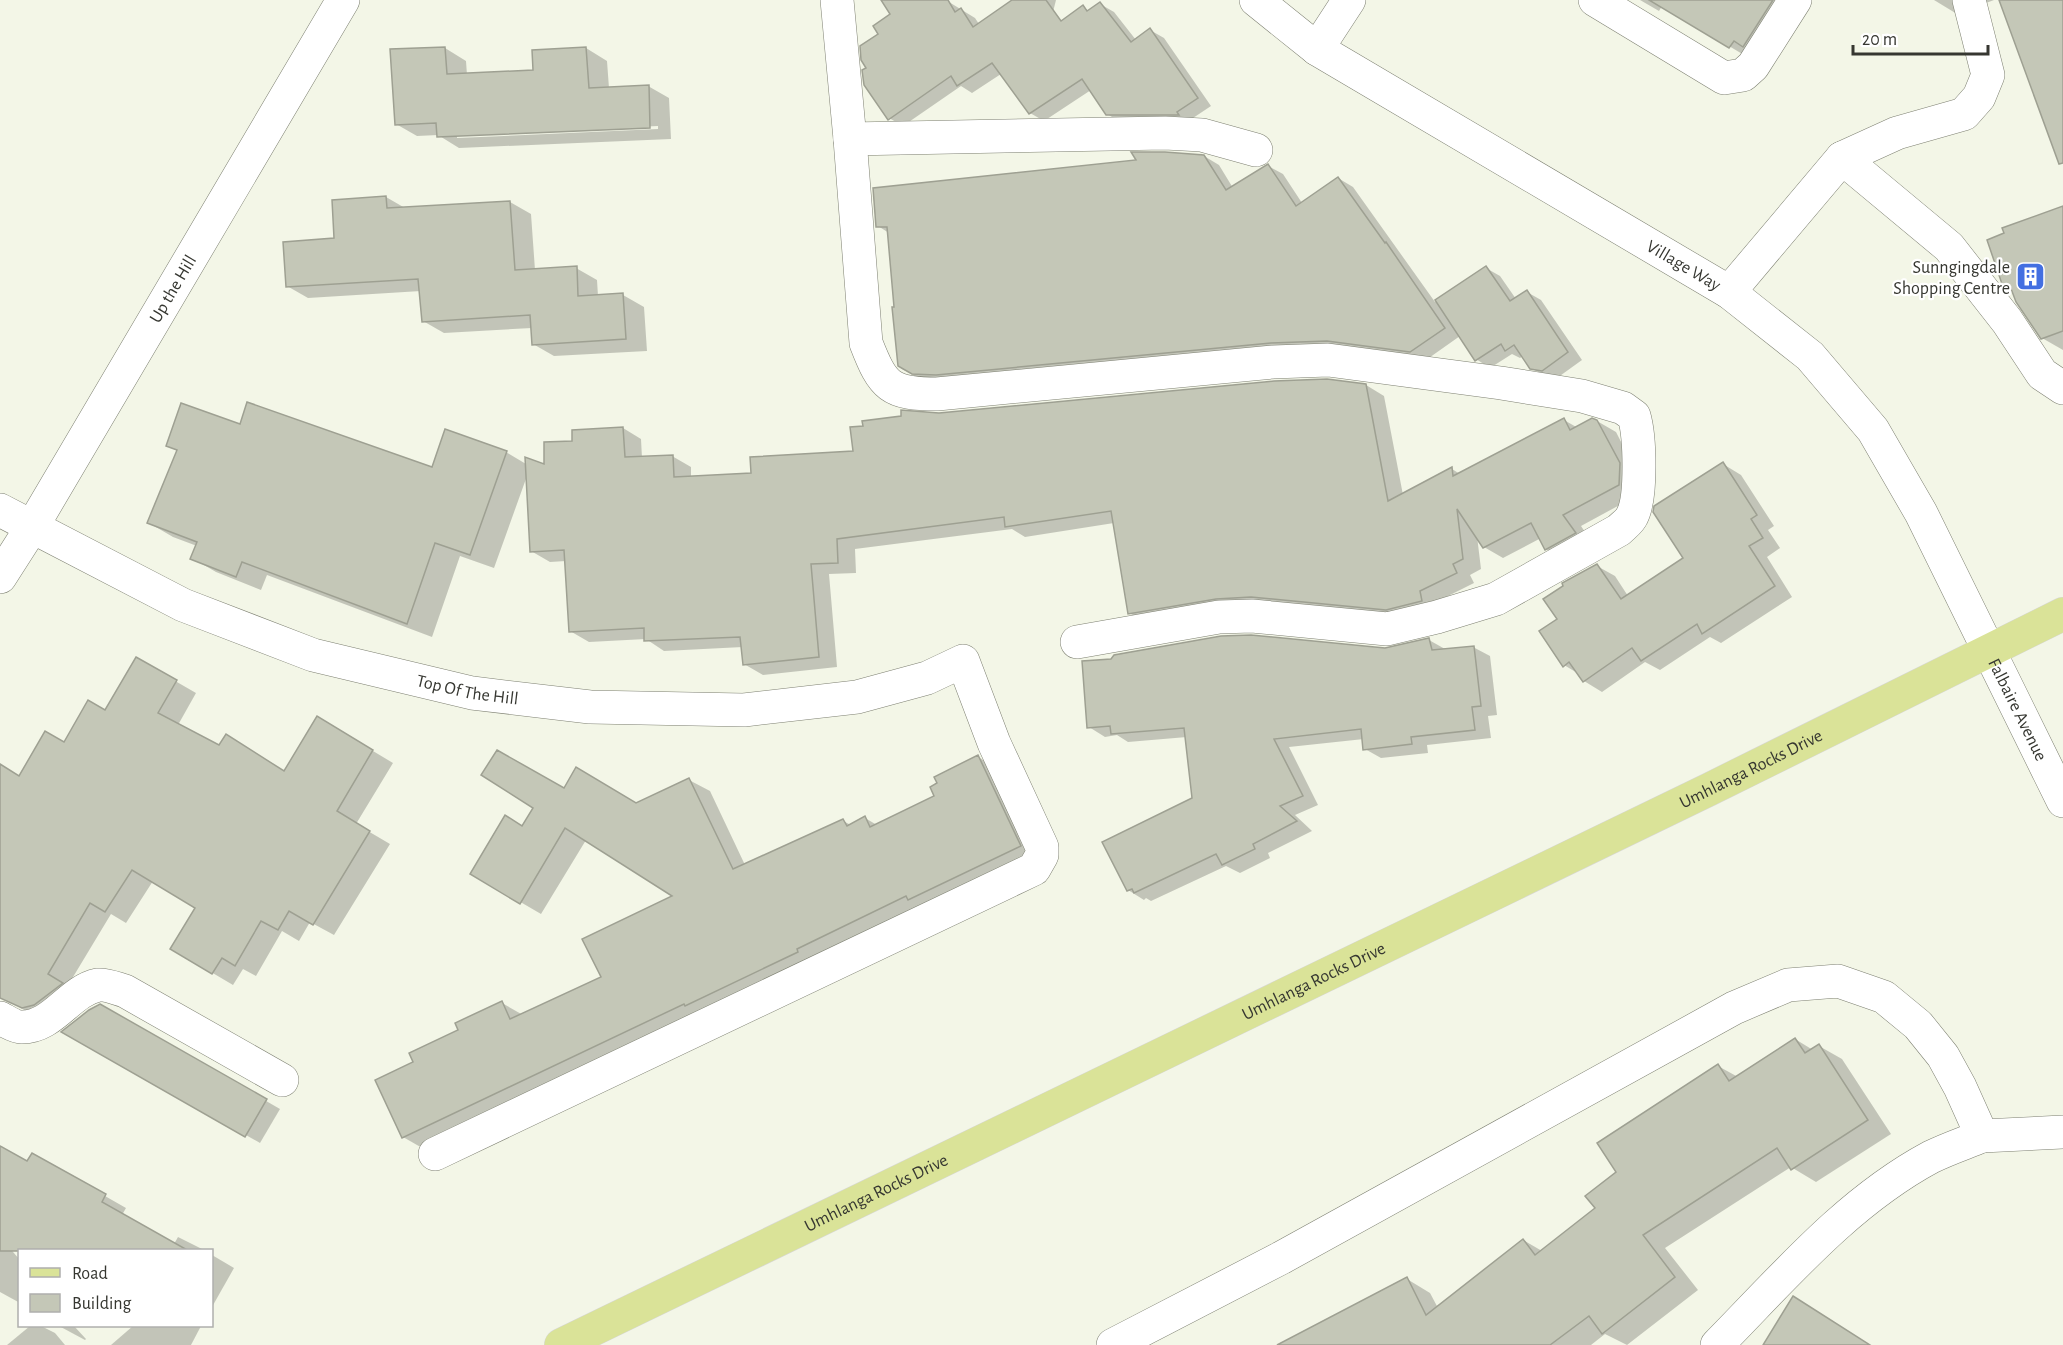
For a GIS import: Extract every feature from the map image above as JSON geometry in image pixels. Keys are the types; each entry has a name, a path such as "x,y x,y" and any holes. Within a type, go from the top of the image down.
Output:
{"main road":[{"name":"Umhlanga Rocks Drive","path":"561,1345 1686,800 2063,614"}],"street":[{"name":"Up the Hill","path":"0,577 32,527 343,0"},
{"path":"837,0 866,343 875,367 889,386 912,394 937,394 1328,360 1582,396 1623,408 1634,416 1639,439 1637,502 1632,518 1619,530 1496,599 1437,618 1387,629 1252,616 1219,617 1077,642"},
{"name":"Village Way","path":"1256,0 1317,49 1729,292 1810,356 1873,430 1921,513 1989,651"},
{"path":"1317,49 1349,0"},
{"path":"1595,0 1724,78 1743,75 1753,66 1795,0"},
{"path":"1729,292 1842,158 1897,133 1964,114 1979,97 1988,75 1969,0"},
{"path":"850,139 1166,133 1202,135 1256,150"},
{"path":"1842,158 1949,248 2007,321 2042,374 2063,388"},
{"name":"Top Of The Hill","path":"0,510 183,604 313,656 472,693 590,707 744,710 857,697 927,678 963,661 994,743 1042,847 1042,855 1034,869 435,1154"},
{"name":"Falbaire Avenue","path":"1989,651 2063,801"},
{"path":"1113,1345 1281,1258 1734,1008 1788,985 1838,981 1884,997 1918,1025 1943,1056 1982,1136"},
{"path":"0,1018 19,1027 30,1026 50,1017 85,991 99,985 110,986 125,991 282,1080"},
{"path":"1717,1345 1836,1224 1887,1185 1932,1157 1982,1136 2063,1132"}],"building":[{"path":"881,0 948,0 955,12 961,8 973,27 1012,0 1046,0 1061,21 1083,5 1087,11 1100,2 1131,42 1150,28 1198,98 1177,112 1179,115 1106,115 1082,79 1029,114 992,63 957,86 951,76 888,120 864,85 862,70 866,68 861,60 860,46 878,34 873,26 890,14"},
{"path":"1649,0 1773,0 1743,47 1734,41 1729,48"},
{"path":"1999,0 2063,0 2063,163 2059,164"},
{"path":"445,47 447,74 533,70 532,50 586,47 589,88 649,85 650,128 437,137 436,123 395,125 390,49"},
{"path":"1131,152 1204,155 1226,190 1268,164 1296,206 1338,177 1445,328 1410,352 1327,341 1271,343 936,375 912,374 898,366 887,227 876,227 873,188 1136,160"},
{"path":"386,196 387,208 510,201 515,270 577,266 578,296 623,293 626,339 532,345 530,315 422,322 418,279 286,287 283,242 334,238 332,200"},
{"name":"Sunngingdale Shopping Centre","path":"2063,206 2063,331 2041,339 2016,302 2010,286 2005,288 2002,284 1987,240 2004,233 2002,228"},
{"path":"1486,266 1510,301 1527,290 1568,352 1542,371 1530,369 1514,345 1505,351 1501,344 1475,361 1435,300"},
{"path":"1327,379 1366,384 1388,501 1452,467 1453,476 1564,418 1570,430 1592,418 1597,420 1620,463 1619,485 1563,515 1576,533 1545,550 1531,523 1483,548 1457,509 1463,559 1453,564 1457,573 1420,591 1422,601 1386,610 1251,597 1216,599 1128,614 1111,511 1005,527 1004,517 837,539 838,563 811,564 819,657 743,665 740,637 644,641 644,628 569,632 564,550 530,552 525,457 544,464 544,442 572,441 572,430 623,427 625,457 673,455 674,477 751,473 750,457 853,451 850,427 863,426 862,421 901,416 901,410 939,413 1274,381"},
{"path":"247,402 432,467 445,429 507,451 470,555 435,543 407,624 242,562 236,577 190,559 197,542 147,523 177,450 166,446 181,403 240,424"},
{"path":"1723,462 1757,515 1751,519 1763,538 1749,546 1775,586 1702,634 1697,624 1641,661 1632,648 1583,682 1569,662 1563,667 1539,631 1557,619 1543,599 1563,586 1562,583 1597,564 1621,599 1683,558 1653,512 1654,506"},
{"path":"1251,635 1385,648 1429,638 1432,650 1474,646 1481,706 1472,707 1475,730 1411,737 1412,744 1363,750 1361,729 1274,739 1303,796 1280,806 1297,821 1253,844 1255,849 1222,865 1216,854 1134,893 1132,889 1127,891 1102,842 1192,798 1184,728 1111,734 1110,726 1087,728 1082,661 1111,659 1114,655 1221,636"},
{"path":"136,657 177,680 158,713 219,745 226,734 284,771 317,716 373,750 337,811 370,831 313,925 289,911 278,930 261,921 235,966 222,958 212,974 170,949 195,908 132,870 105,912 90,903 48,974 63,983 34,1005 22,1008 0,998 0,764 19,776 45,731 64,742 88,700 105,710"},
{"path":"497,750 564,788 576,767 636,803 689,778 733,869 843,819 847,826 865,816 870,827 934,796 930,787 937,783 934,777 978,755 1021,846 908,900 906,896 797,949 798,952 402,1138 375,1080 413,1062 409,1053 458,1030 455,1023 502,1001 510,1019 601,977 582,939 672,896 565,828 520,904 470,874 505,815 522,826 533,808 481,775"},
{"path":"100,1004 267,1099 245,1137 61,1032"},
{"path":"1795,1038 1805,1053 1819,1044 1868,1120 1791,1170 1777,1148 1643,1235 1675,1277 1602,1334 1589,1316 1550,1345 1277,1345 1407,1277 1426,1315 1523,1239 1535,1255 1595,1208 1585,1196 1616,1172 1597,1143 1718,1064 1729,1081"},
{"path":"0,1146 27,1161 32,1153 106,1194 102,1202 185,1249 18,1249 18,1251 0,1251"},
{"path":"1793,1296 1870,1345 1763,1345"}],"place":[{"name":"Sunngingdale Shopping Centre","path":"2031,277"}]}
